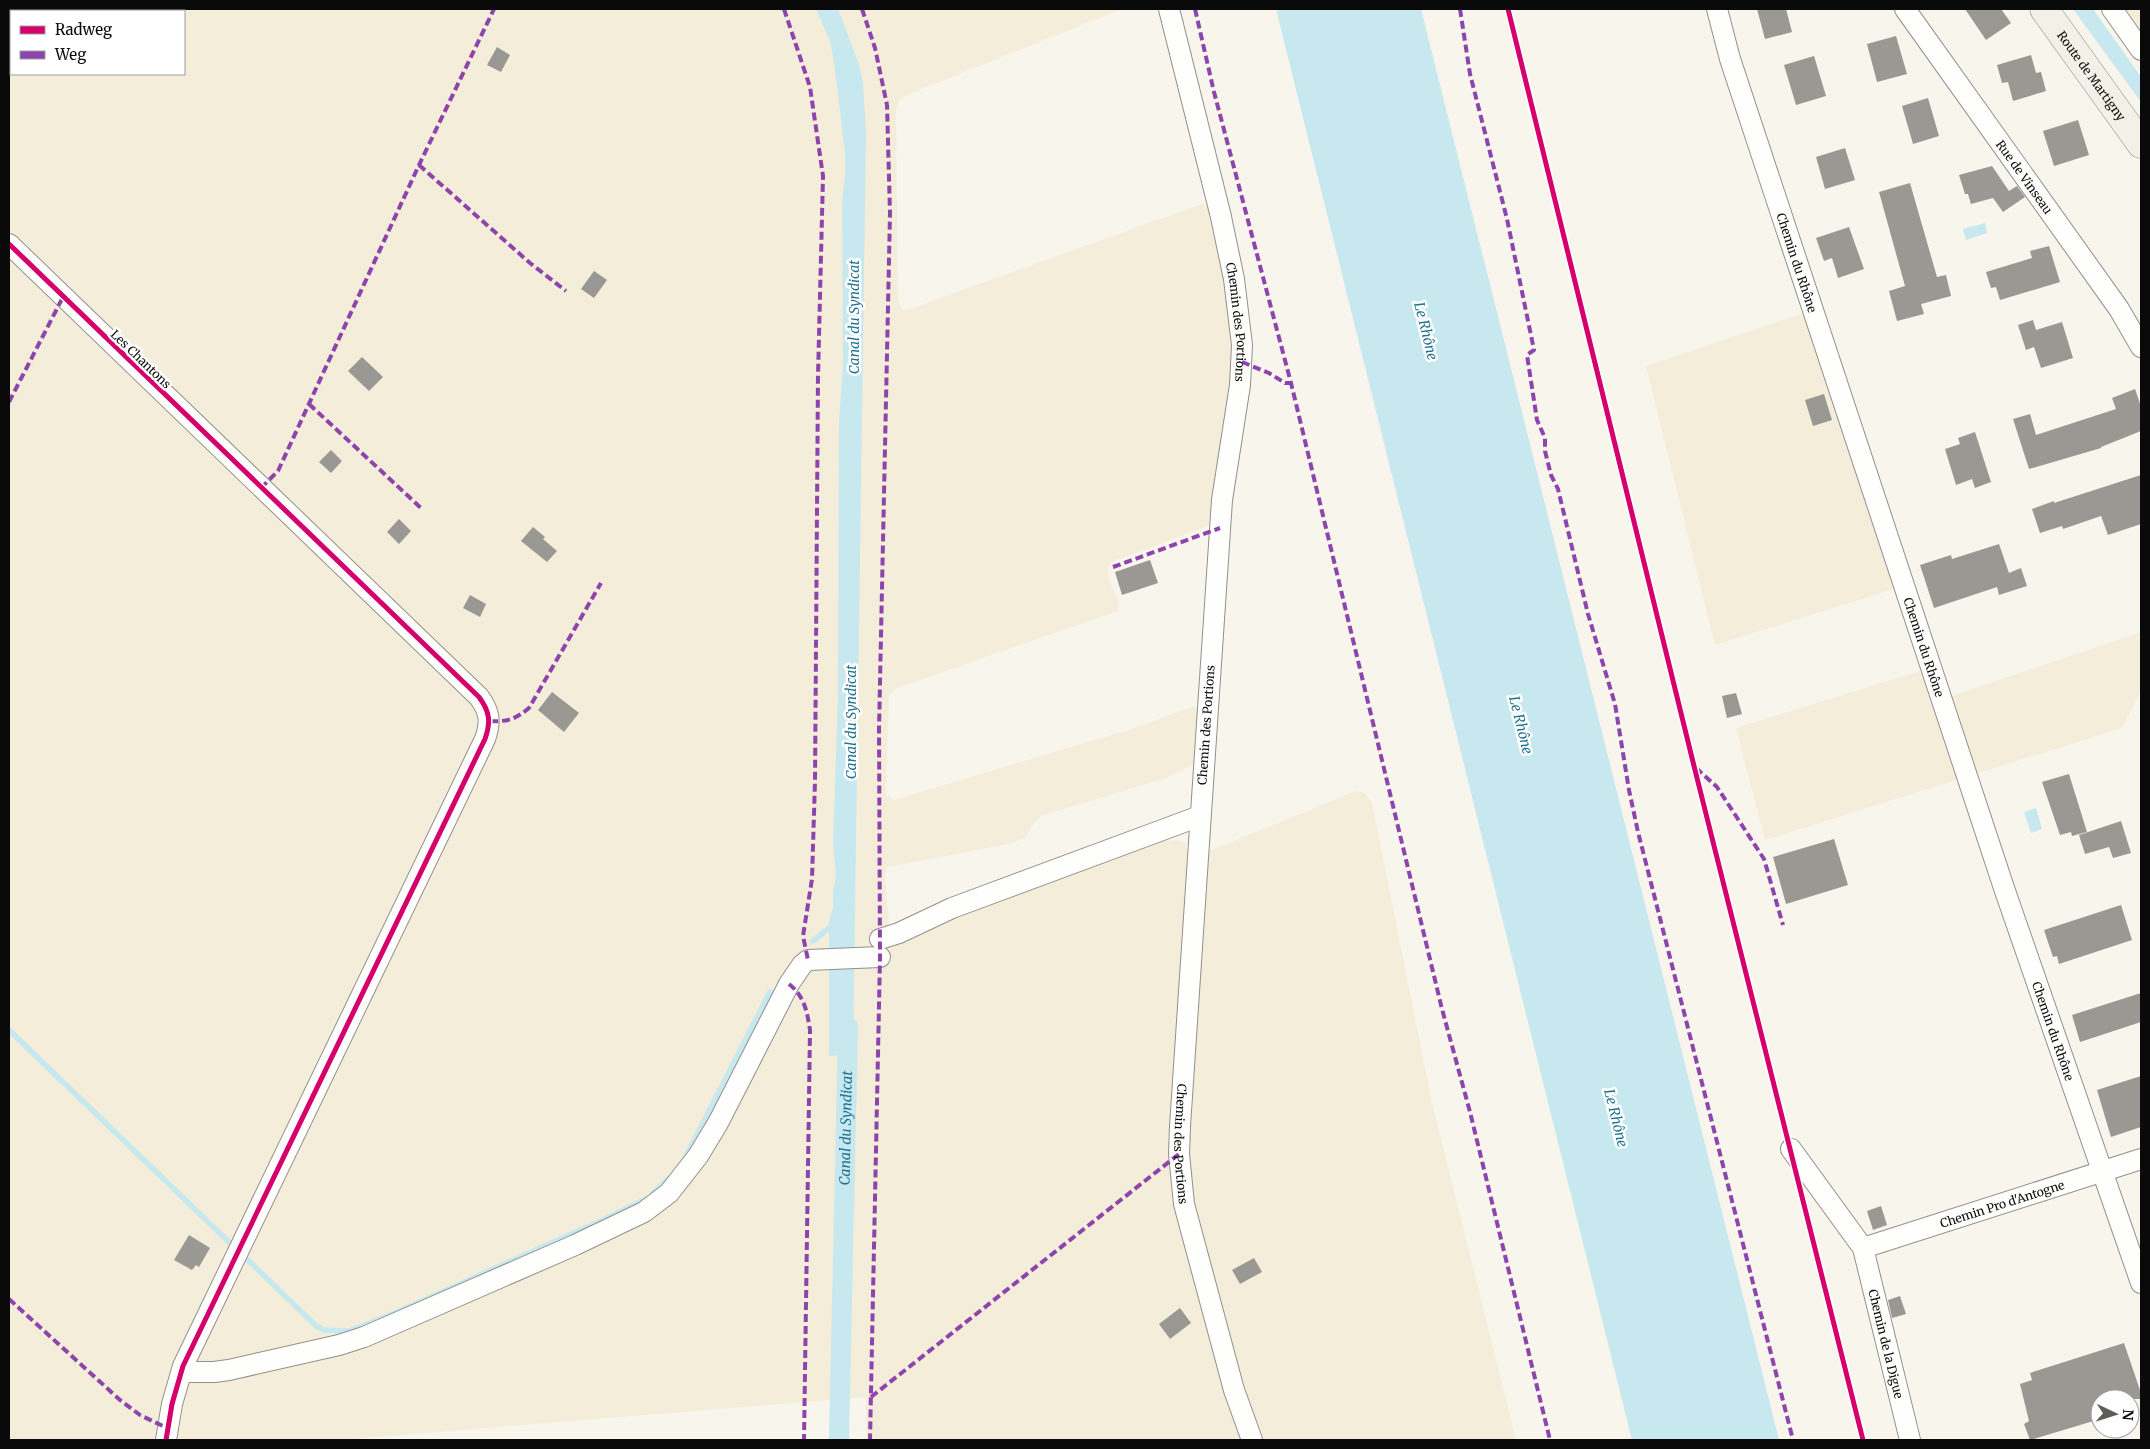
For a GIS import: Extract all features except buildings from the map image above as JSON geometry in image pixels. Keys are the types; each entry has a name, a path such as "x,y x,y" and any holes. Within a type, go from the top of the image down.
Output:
{"main road":[{"name":"Route de Martigny","path":"2044,9 2141,144"}],"street":[{"name":"Chemin des Portions","path":"1169,9 1221,217 1234,279 1242,345 1240,385 1222,500 1180,1126 1181,1180 1189,1226 1234,1390 1252,1440"},
{"name":"Chemin du Rhône","path":"1717,9 1730,59 1885,532 2004,888 2141,1283"},
{"name":"Rue de Vinseau","path":"1905,9 2119,309 2141,347"},
{"path":"2112,9 2141,50"},
{"name":"Les Chantons","path":"9,244 479,697 486,708 490,721 480,748 182,1372 172,1404 166,1440"},
{"path":"182,1372 230,1370 346,1343 575,1245 644,1212 669,1193 698,1156 718,1123 789,984 802,965 808,960 877,951 899,933 952,908 1200,816"},
{"path":"1790,1149 1863,1248"},
{"name":"Chemin Pro d'Antogne","path":"1863,1248 2141,1159"},
{"name":"Chemin de la Digue","path":"1863,1248 1910,1440"}],"shaded area":[{"path":"9,9 1122,9 909,94 899,100 896,111 898,298 901,309 907,310 1202,204 1211,208 1228,289 1235,360 1211,525 1111,562 1108,567 1108,578 1119,603 1118,611 897,688 889,695 886,794 894,800 1128,730 1193,707 1200,709 1196,763 1166,778 1041,816 1025,838 1009,844 887,867 885,877 889,925 902,937 1149,843 1176,840 1186,843 1187,855 1192,858 1356,791 1365,793 1372,803 1433,1107 1516,1440 866,1440 866,1397 340,1440 9,1440"},
{"path":"2120,9 2141,9 2141,33"},
{"path":"1805,313 1897,588 1715,645 1646,366"},
{"path":"2141,632 2141,691 2122,728 1765,840 1736,728 1920,671 1931,703"}],"water":[{"name":"Canal du Syndicat","path":"816,9 838,9 859,64 863,83 866,132 853,1054 829,1056 829,921 833,908 833,891 836,877 833,842 838,698 839,419 843,366 842,201 845,153 830,41"},
{"name":"Le Rhône","path":"1276,9 1421,9 1779,1440 1632,1440"},
{"path":"2073,9 2093,9 2141,77 2141,102"},
{"path":"1985,223 1987,233 1966,240 1963,229"},
{"path":"2036,808 2042,829 2031,833 2024,812"}],"waterway":[{"path":"813,941 835,923"},
{"path":"685,1158 770,992"},
{"name":"Canal du Syndicat","path":"839,1440 848,1027"},
{"path":"9,1030 230,1243"},
{"path":"653,1193 668,1179"},
{"path":"247,1259 316,1326 324,1330 349,1331 395,1313 646,1199"}],"marked path":[{"path":"261,488 278,471 419,165 494,9"},
{"path":"784,9 810,87 823,176 818,376 815,781 812,879 803,936 808,960"},
{"path":"862,9 875,48 887,105 890,213 879,729 880,957 870,1440"},
{"path":"1195,9 1214,92 1291,383 1442,1009 1470,1112 1550,1440"},
{"path":"1460,9 1470,74 1507,219 1534,350 1527,355 1537,420 1545,438 1545,451 1551,475 1558,489 1588,614 1615,704 1638,832 1793,1440"},
{"path":"419,165 530,263 566,291"},
{"path":"9,402 63,297"},
{"path":"1242,362 1269,373 1285,383 1291,383"},
{"path":"309,404 421,508"},
{"path":"1113,567 1220,528"},
{"path":"490,721 511,719 529,708 601,583"},
{"path":"1696,768 1717,787 1764,859 1783,925"},
{"path":"789,984 802,1000 810,1030 804,1440"},
{"path":"871,1397 1179,1154"},
{"path":"9,1299 120,1400 140,1415 167,1428"}],"cycle path":[{"path":"1508,9 1694,766 1863,1440"},
{"path":"9,244 479,697 487,712 489,722 485,739 183,1366 172,1404 166,1440"}]}
